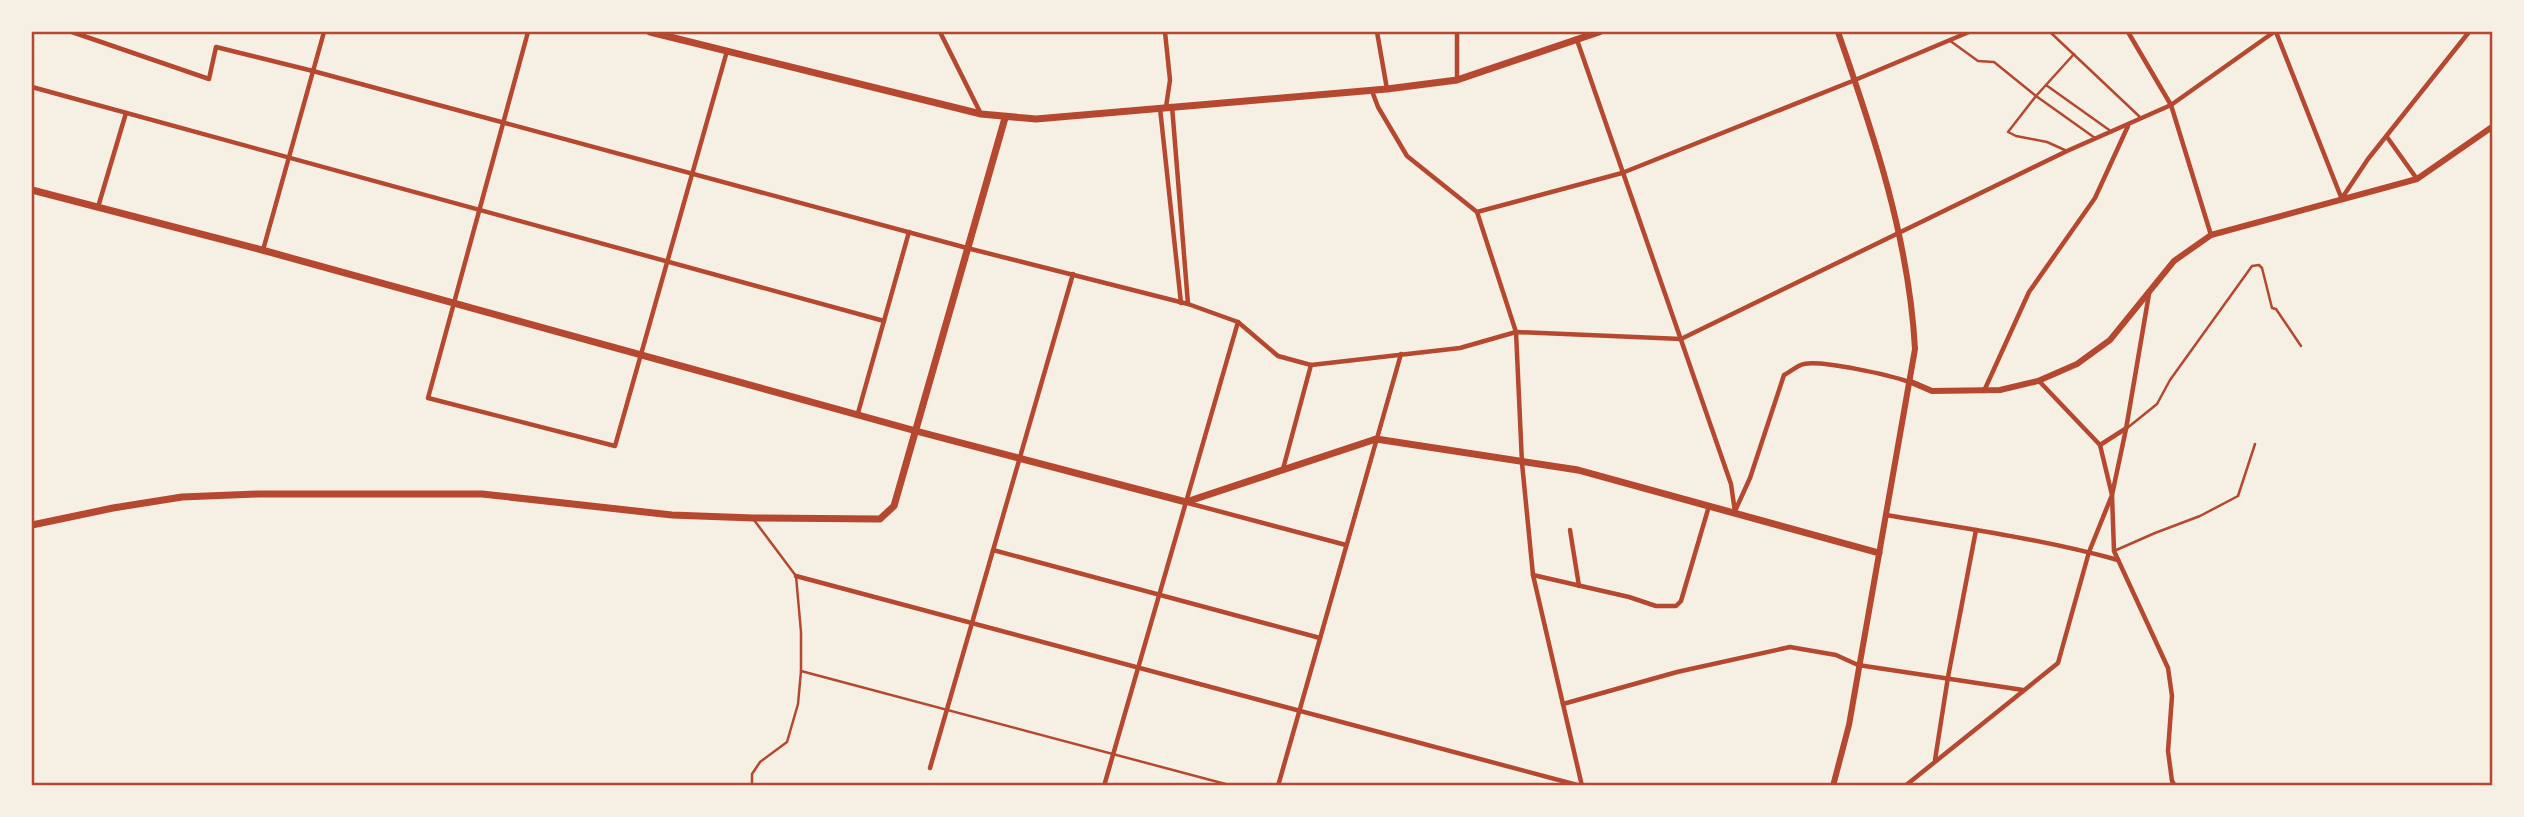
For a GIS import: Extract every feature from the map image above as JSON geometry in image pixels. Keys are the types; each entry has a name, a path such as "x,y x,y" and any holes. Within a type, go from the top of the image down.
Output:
{"main road":[{"path":"650,32 670,34 981,114 1036,119 1372,91 1457,80 1587,34 1600,32"},
{"path":"32,525 181,497 258,494 482,494 672,515 880,519 894,506 1005,118"},
{"path":"32,190 262,250 858,413 915,431 1186,502 1376,439 1577,470 1879,553"}],"street":[{"path":"72,32 209,79 216,47 967,248 1188,304 1238,322 1278,356 1311,365 1460,348 1516,332 1681,339 2067,151 2171,105 2275,32 2342,198"},
{"path":"262,250 324,32"},
{"path":"528,32 428,398 615,446 727,50"},
{"path":"940,32 981,114"},
{"path":"1165,32 1170,80 1166,107 1181,303"},
{"path":"1377,32 1387,89"},
{"path":"1457,32 1457,80"},
{"path":"1833,786 1849,725 1915,349 1914,321 1901,234 1838,32"},
{"path":"1477,212 1622,173 1969,32"},
{"path":"2128,32 2171,105 2210,235"},
{"path":"2342,198 2368,159 2469,32"},
{"path":"1576,40 1731,484 1735,512"},
{"path":"32,86 884,321"},
{"path":"796,576 1582,786 1533,575 1522,463 1516,332 1477,212 1407,156 1378,107 1372,91"},
{"path":"1166,107 1188,304"},
{"path":"98,208 126,113"},
{"path":"1984,392 2029,292 2095,198 2129,125"},
{"path":"1735,512 1784,375 1804,364 1892,376 1932,391 1984,392 2038,381 2077,364 2110,340 2174,261 2210,235 2417,179 2493,127"},
{"path":"2387,137 2417,179"},
{"path":"858,413 909,232"},
{"path":"930,768 1073,274"},
{"path":"1905,786 2058,663 2089,552 2112,495 2150,291"},
{"path":"1104,786 1238,322"},
{"path":"1278,786 1401,355"},
{"path":"1283,470 1311,365"},
{"path":"2038,381 2101,446 2112,495 2114,551 2168,668 2172,696 2168,751 2172,782 2175,786"},
{"path":"2101,446 2126,429"},
{"path":"1186,502 1346,545"},
{"path":"1533,575 1656,606 1676,606 1681,601 1709,506"},
{"path":"1886,515 1976,530 2118,560"},
{"path":"1570,530 1579,586"},
{"path":"1935,761 1976,530"},
{"path":"993,550 1320,638"},
{"path":"1563,704 1676,672 1790,647 1836,655 1858,665 2024,690"}],"lane":[{"path":"2050,32 2142,119"},
{"path":"1949,40 1978,61 1994,62 2036,96 2097,138"},
{"path":"2067,151 2047,142 2008,132 2074,54"},
{"path":"2046,85 2112,132"},
{"path":"2126,429 2157,404 2170,380 2252,266 2259,265 2262,268 2272,308 2276,309 2301,346"},
{"path":"2114,551 2200,516 2238,496 2255,444"},
{"path":"752,786 752,774 760,762 787,742 797,704 801,671 796,576 753,518"},
{"path":"801,671 1234,786"}]}
